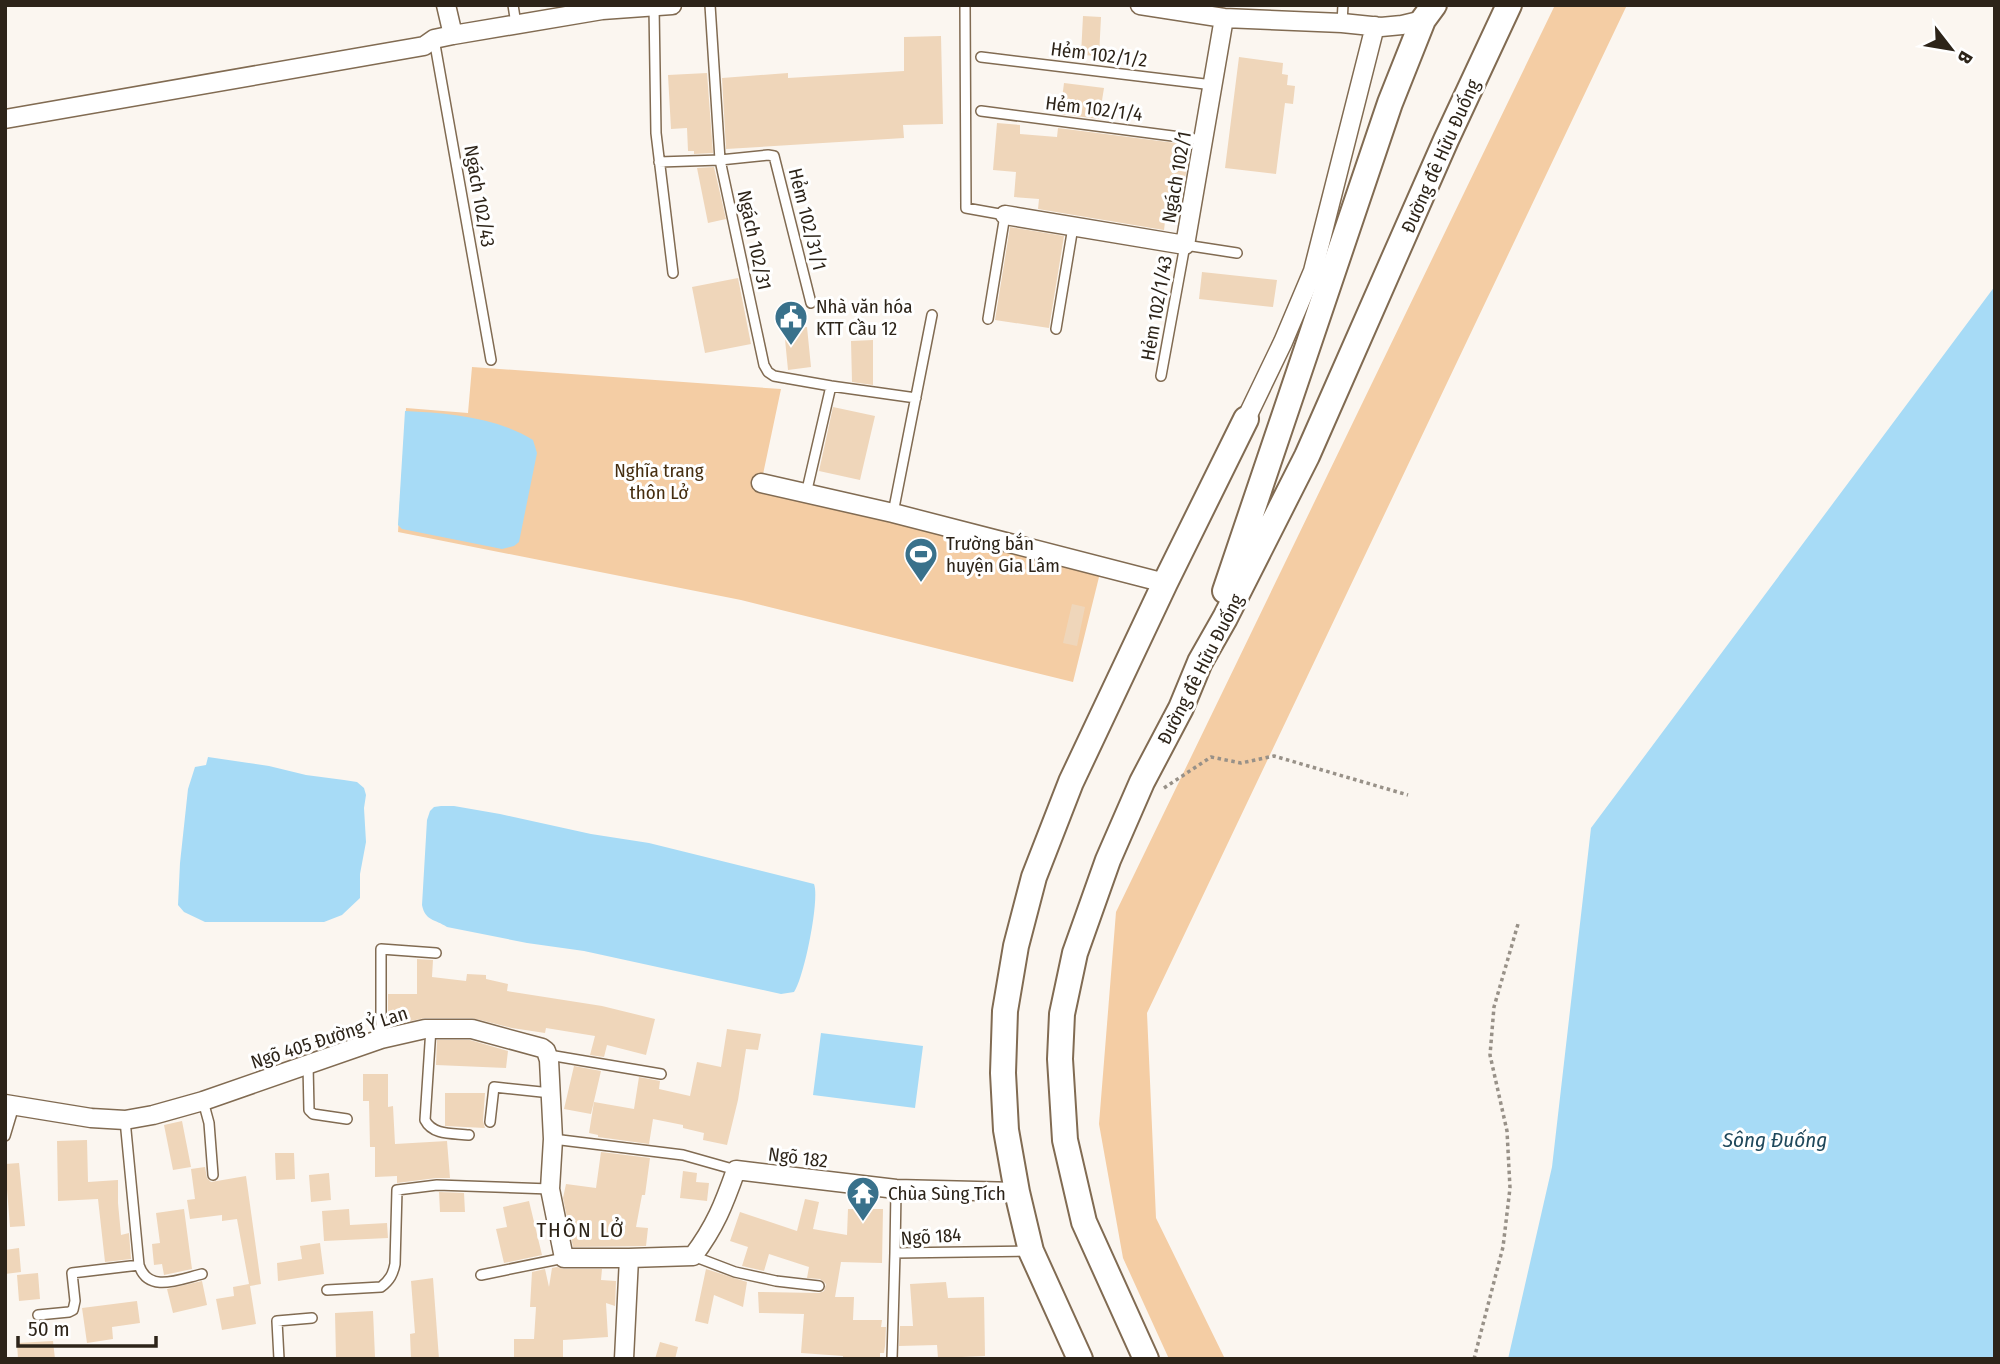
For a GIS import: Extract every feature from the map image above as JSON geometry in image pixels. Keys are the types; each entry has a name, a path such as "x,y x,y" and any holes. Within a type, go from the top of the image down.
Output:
{"main road":[{"name":"Đường đê Hữu Đuống","path":"1146,1359 1084,1222 1065,1140 1060,1059 1062,1014 1075,953 1108,860 1138,792 1181,708 1200,662 1307,456 1446,140 1509,5"},
{"path":"1200,662 1390,103 1429,10"},
{"path":"1080,1359 1031,1251 1006,1130 1003,1073 1005,1011 1016,946 1034,877 1071,782 1164,583 1246,419"}],"street":[{"path":"446,5 453,35"},
{"path":"5,119 424,46 434,39 516,24 602,10 672,5"},
{"path":"1140,5 1224,18 1342,14 1375,26 1402,25 1429,10"},
{"name":"Ngách 102/1","path":"1005,215 1185,245 1224,18"},
{"path":"1246,419 1313,271 1375,26"},
{"path":"761,483 892,513 1164,583"},
{"name":"Ngõ 405 Đường Ỷ Lan","path":"10,1105 91,1118 125,1120 153,1115 203,1101 403,1032 431,1028 450,1027 482,1031 542,1048 548,1055"},
{"path":"548,1055 553,1139 550,1189 564,1258 693,1256 710,1233 736,1170"},
{"name":"Ngõ 182","path":"736,1170 896,1189 1017,1192"},
{"path":"624,1359 629,1258"}],"lane":[{"path":"513,5 516,24"},
{"name":"Ngách 102/31","path":"710,5 720,160 764,365 774,376 916,398"},
{"path":"965,5 966,208 1005,215 988,319"},
{"path":"654,6 656,133 673,273"},
{"name":"Ngách 102/43","path":"434,39 491,360"},
{"name":"Hẻm 102/1/2","path":"981,57 1213,85"},
{"name":"Hẻm 102/1/4","path":"981,111 1203,140"},
{"name":"Hẻm 102/31/1","path":"720,160 774,156 811,303"},
{"path":"659,163 720,160"},
{"path":"1056,329 1073,227"},
{"path":"1185,245 1237,253"},
{"name":"Hẻm 102/1/43","path":"1161,376 1185,245"},
{"path":"892,513 932,315"},
{"path":"806,494 831,386"},
{"path":"381,1039 381,949 436,953"},
{"path":"431,1028 425,1120 428,1127 435,1131 469,1135"},
{"path":"548,1055 661,1074"},
{"path":"307,1063 309,1110 313,1114 347,1119"},
{"path":"490,1122 494,1087 551,1093"},
{"path":"203,1101 209,1123 213,1175"},
{"path":"5,1136 10,1105"},
{"path":"125,1120 142,1275 158,1283 202,1274"},
{"path":"553,1139 683,1154 736,1170"},
{"path":"327,1290 381,1287 388,1282 395,1264 397,1190 437,1185 550,1189"},
{"path":"895,1253 896,1189"},
{"name":"Ngõ 184","path":"892,1359 895,1253 1031,1251"},
{"path":"693,1256 735,1272 776,1281 819,1286"},
{"path":"481,1275 564,1258"},
{"path":"38,1315 73,1310 75,1301 72,1273 139,1265"},
{"path":"279,1359 277,1321 312,1318"}],"path":[{"path":"1138,792 1161,790 1211,757 1241,763 1275,756 1408,796"},
{"path":"1474,1359 1503,1247 1510,1188 1507,1131 1490,1055 1494,1007 1518,924"}],"green space":[{"path":"1555,5 1627,5 1147,1013 1156,1218 1225,1359 1169,1359 1123,1258 1099,1124 1116,912"},
{"name":"Nghĩa trang thôn Lở","path":"472,367 781,389 762,479 1101,569 1073,682 741,600 398,532 406,408 468,413"}],"water":[{"name":"Sông Đuống","path":"1995,286 1995,1359 1508,1359 1552,1167 1591,828"},
{"path":"405,411 487,421 533,440 537,453 519,542 502,549 402,529 398,525"},
{"path":"208,757 357,782 364,788 366,842 360,874 360,898 342,915 324,922 205,922 184,912 178,905 188,789 195,767 206,765"},
{"path":"434,807 500,814 591,834 649,843 814,884 815,905 810,938 794,992 781,994 584,951 447,927 431,919 425,914 422,905 427,820"},
{"path":"821,1033 923,1046 915,1108 813,1095"}],"building":[{"path":"1083,16 1101,17 1099,56 1081,55"},
{"path":"941,36 943,124 903,125 904,138 726,149 722,78 788,73 788,78 904,71 904,37"},
{"path":"1239,57 1283,63 1282,74 1288,75 1287,85 1295,86 1293,104 1285,103 1276,174 1225,168"},
{"path":"707,73 713,153 694,154 694,151 688,151 687,128 671,129 668,75"},
{"path":"1064,83 1104,88 1099,119 1060,114"},
{"path":"997,123 1020,125 1020,134 1057,137 1058,128 1191,145 1183,190 1169,188 1164,230 1038,209 1039,199 1014,197 1016,172 993,170"},
{"path":"714,167 726,219 708,223 697,168"},
{"path":"1010,227 1064,236 1049,328 995,320"},
{"path":"1202,272 1277,280 1273,307 1199,299"},
{"path":"738,278 751,344 705,353 692,287"},
{"path":"807,327 811,367 788,370 784,329"},
{"path":"873,340 873,385 852,382 851,341"},
{"path":"833,407 875,416 860,480 819,471"},
{"path":"1072,604 1085,607 1077,646 1063,643"},
{"path":"417,959 433,960 432,977 466,981 467,974 486,975 486,979 508,984 507,991 602,1006 655,1019 646,1055 607,1045 604,1057 590,1055 595,1036 546,1028 545,1033 472,1018 425,1018 388,1026 388,994 417,994"},
{"path":"727,1029 761,1034 758,1050 746,1049 727,1145 703,1140 704,1133 683,1128 683,1125 653,1119 649,1144 598,1137 589,1133 594,1102 634,1109 639,1077 660,1081 659,1089 690,1096 697,1062 721,1067"},
{"path":"437,1040 470,1040 508,1051 506,1068 436,1065"},
{"path":"574,1066 601,1071 591,1114 564,1109"},
{"path":"363,1074 388,1074 388,1107 393,1106 395,1144 447,1141 450,1178 397,1183 397,1176 375,1177 375,1147 370,1147 369,1101 363,1101"},
{"path":"445,1093 485,1093 485,1128 445,1126"},
{"path":"182,1121 191,1167 173,1170 164,1125"},
{"path":"87,1140 88,1182 118,1180 121,1235 129,1233 131,1259 105,1262 98,1199 58,1201 57,1141"},
{"path":"601,1152 650,1158 645,1195 642,1195 636,1227 648,1228 646,1246 573,1247 563,1198 566,1184 596,1188"},
{"path":"275,1153 294,1153 295,1179 276,1180"},
{"path":"19,1163 25,1226 10,1227 5,1164"},
{"path":"205,1167 207,1178 211,1182 246,1176 261,1284 250,1286 256,1324 222,1330 216,1299 234,1296 233,1287 249,1284 237,1219 222,1221 222,1215 190,1219 187,1200 195,1199 191,1169"},
{"path":"683,1171 697,1173 696,1182 709,1183 707,1201 680,1198"},
{"path":"329,1173 331,1200 311,1202 309,1175"},
{"path":"439,1192 464,1193 465,1212 440,1212"},
{"path":"805,1199 819,1202 813,1229 847,1235 848,1209 883,1209 882,1263 841,1262 835,1297 854,1297 853,1320 882,1320 881,1327 886,1327 884,1353 880,1353 880,1359 843,1359 843,1356 801,1353 804,1314 759,1313 758,1292 819,1293 824,1291 826,1284 820,1279 807,1278 809,1267 769,1254 764,1271 742,1266 748,1247 730,1241 740,1212 797,1231"},
{"path":"529,1201 542,1255 504,1263 496,1229 507,1227 503,1207"},
{"path":"184,1209 192,1269 164,1275 162,1264 154,1265 152,1244 160,1243 156,1213"},
{"path":"349,1209 350,1225 387,1223 388,1238 324,1241 322,1211"},
{"path":"320,1243 324,1274 278,1281 277,1263 302,1259 300,1246"},
{"path":"19,1248 21,1272 5,1274 5,1250"},
{"path":"552,1268 602,1269 601,1280 616,1281 615,1306 606,1303 608,1337 563,1340 563,1359 514,1359 514,1339 534,1339 536,1307 530,1307 532,1272 545,1269 549,1287"},
{"path":"706,1269 747,1282 743,1307 714,1295 708,1324 695,1321"},
{"path":"38,1273 40,1299 19,1301 17,1275"},
{"path":"433,1278 439,1359 411,1359 410,1334 415,1333 411,1281"},
{"path":"202,1281 207,1305 173,1313 167,1289"},
{"path":"946,1282 948,1298 984,1297 985,1356 938,1358 937,1345 899,1346 900,1326 913,1326 910,1284"},
{"path":"137,1301 140,1323 112,1327 113,1339 87,1343 82,1308"},
{"path":"373,1311 375,1357 336,1358 335,1313"},
{"path":"53,1341 55,1359 18,1359 17,1343"},
{"path":"660,1342 678,1347 675,1359 655,1359"}],"place":[{"name":"Nhà văn hóa KTT Cầu 12","path":"791,347"},
{"name":"Trường bắn huyện Gia Lâm","path":"921,584"},
{"name":"Chùa Sùng Tích","path":"863,1223"}],"district":[{"name":"THÔN LỞ","path":"581,1230"}]}
